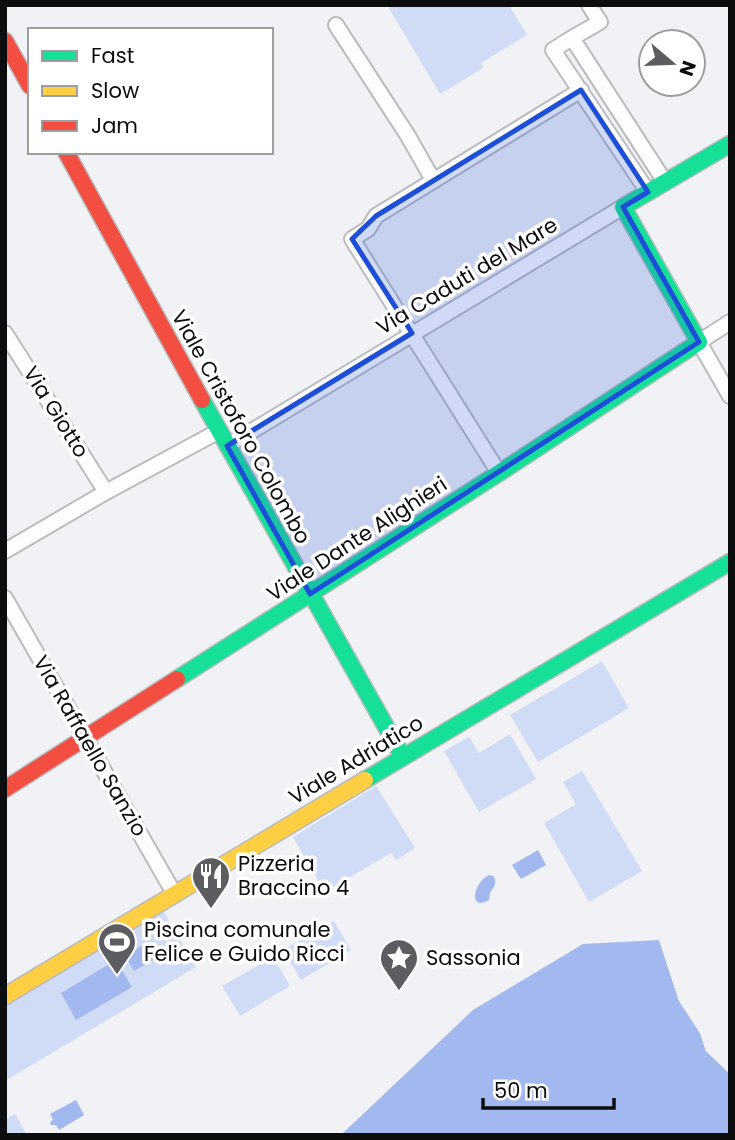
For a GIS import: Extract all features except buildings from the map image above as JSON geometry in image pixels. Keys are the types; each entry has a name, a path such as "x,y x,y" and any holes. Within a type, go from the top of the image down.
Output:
{"street":[{"path":"590,5 600,22 553,50 648,192"},
{"path":"336,25 408,136 433,180"},
{"path":"572,38 665,182"},
{"path":"5,41 28,82"},
{"path":"499,472 352,239 368,229 376,216 581,90"},
{"name":"Via Caduti del Mare","path":"5,551 106,492 223,439 412,333 730,144"},
{"name":"Viale Cristoforo Colombo","path":"67,154 223,439 403,757"},
{"path":"623,207 730,396"},
{"name":"Viale Dante Alighieri","path":"5,789 730,322"},
{"name":"Via Giotto","path":"5,332 106,492"},
{"name":"Viale Adriatico","path":"5,996 730,562"},
{"name":"Via Raffaello Sanzio","path":"5,598 175,895"}],"highlighted area":[{"path":"581,90 648,192 623,207 699,342 310,594 227,446 412,333 352,239 376,216"}],"shaded area":[{"path":"387,5 509,5 527,35 481,63 483,68 440,94"},
{"path":"602,661 629,708 538,762 510,715"},
{"path":"510,734 536,779 479,812 444,751 469,737 479,753"},
{"path":"582,771 642,871 589,902 544,823 576,804 563,782"},
{"path":"376,786 415,848 396,860 391,853 325,892 293,837"},
{"name":"Piscina comunale Felice e Guido Ricci","path":"163,911 196,967 5,1081 5,1006"},
{"path":"334,921 351,950 301,980 283,950"},
{"path":"273,957 290,986 240,1016 222,986"},
{"path":"15,1114 27,1135 5,1135 5,1120"}],"water":[{"path":"538,850 546,865 521,879 512,865"},
{"path":"489,875 495,879 495,885 489,900 478,902 476,890"},
{"path":"659,940 679,1001 700,1033 706,1051 730,1074 730,1135 341,1135 473,1010 583,944"},
{"path":"146,943 155,959 134,971 125,956"},
{"path":"116,960 132,987 76,1020 61,993"},
{"path":"76,1100 84,1115 59,1130 56,1125 51,1125 53,1119 50,1114"}],"pier":[{"path":"658,937 663,939 682,999 703,1032 709,1049 730,1070 730,1074 706,1051 700,1033 679,1001"}],"traffic: fast":[{"path":"177,679 699,342 623,207 730,144"},
{"path":"202,400 403,757"},
{"path":"365,780 730,562"}],"traffic: slow":[{"path":"5,996 365,780"}],"traffic: jam":[{"path":"5,41 28,82"},
{"path":"67,154 202,400"},
{"path":"5,789 177,679"}],"place":[{"name":"Pizzeria Braccino 4","path":"211,910"},
{"name":"Piscina comunale Felice e Guido Ricci","path":"117,976"},
{"name":"Sassonia","path":"399,992"}]}
